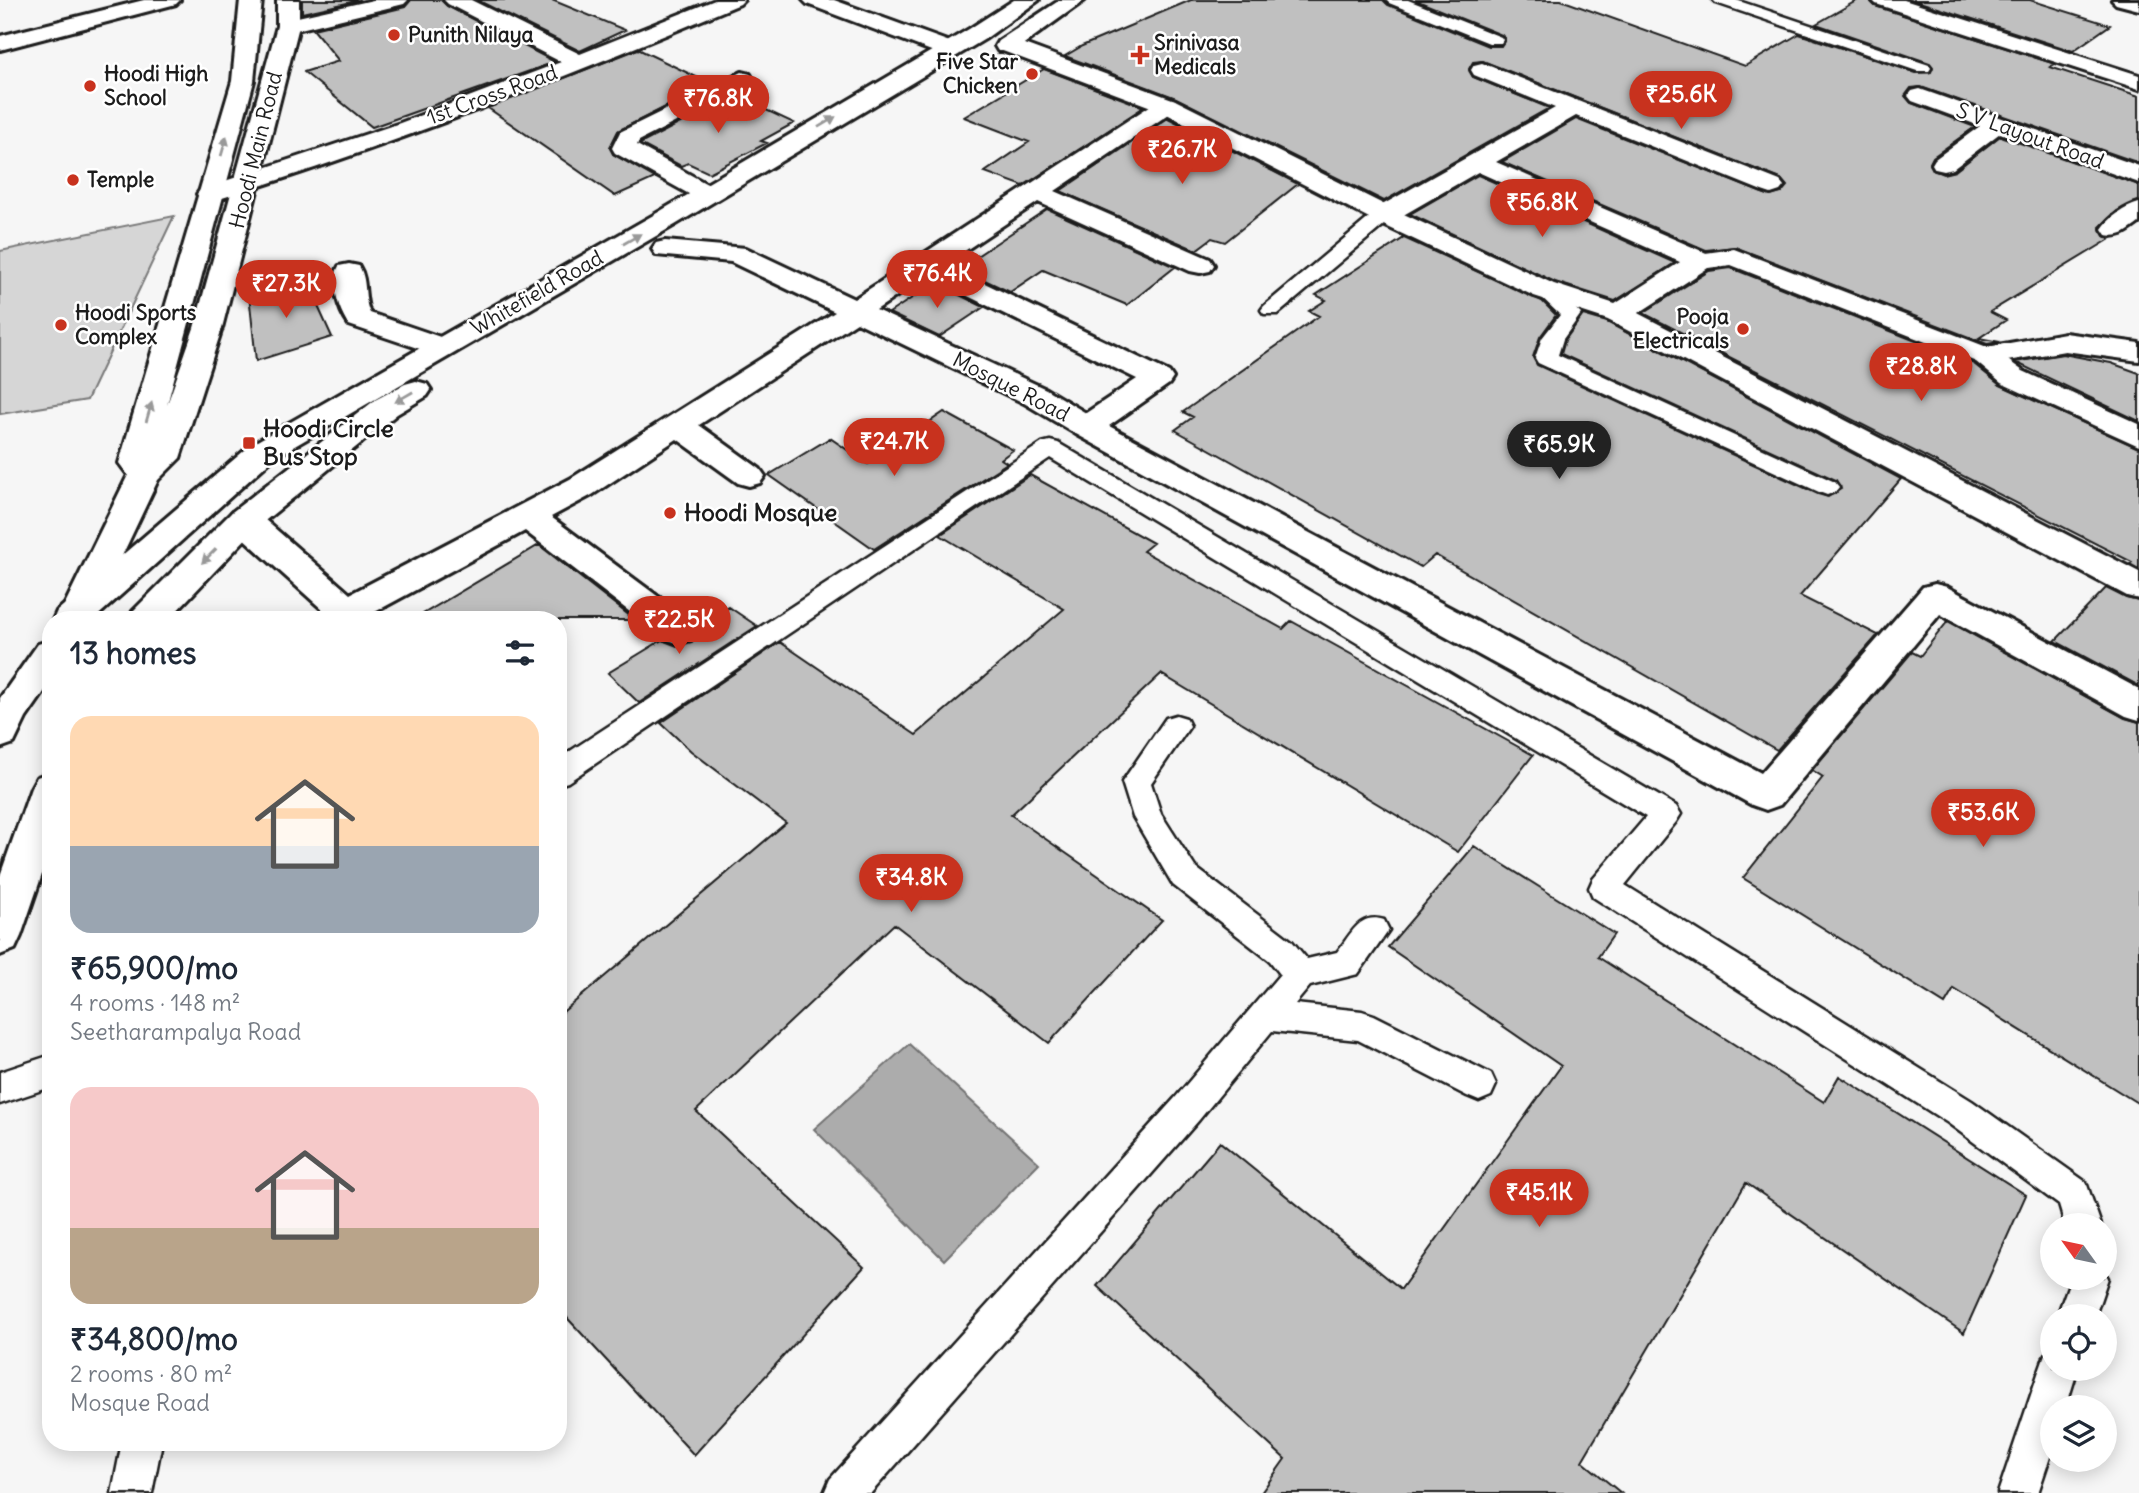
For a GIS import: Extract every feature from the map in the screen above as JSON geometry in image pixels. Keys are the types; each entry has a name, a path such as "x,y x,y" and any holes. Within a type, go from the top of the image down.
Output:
{"street":[{"path":"0,43 169,0"},
{"path":"155,466 135,463 243,81 251,0"},
{"path":"288,13 338,16 397,0"},
{"path":"455,0 580,63"},
{"name":"1st Cross Road","path":"210,194 580,63 733,0"},
{"path":"814,0 950,50"},
{"name":"Whitefield Road","path":"81,611 263,451 707,194 950,50 1028,0"},
{"name":"Whitefield Road","path":"155,611 244,520 386,407 665,248 1008,45 1074,0"},
{"path":"1883,0 2139,82"},
{"path":"2123,0 2139,4"},
{"name":"Hoodi Main Road","path":"78,611 155,466 208,328 248,182 288,13"},
{"path":"1008,45 1167,105 1384,215 1545,290 1618,314 2139,587"},
{"path":"1482,70 1771,186"},
{"path":"707,194 624,148 629,137 742,79"},
{"name":"S V Layout Road","path":"1920,96 2139,175"},
{"path":"244,520 347,611 581,487 857,310 1167,105"},
{"path":"1384,215 1574,107"},
{"path":"1944,164 1997,124"},
{"path":"1476,162 1701,261"},
{"path":"1034,191 1200,265"},
{"path":"2115,229 2139,211"},
{"name":"Mosque Road","path":"665,248 736,254 1035,396 1087,426 1158,378 925,265"},
{"path":"1618,314 1701,261 1734,257 1984,356 2012,377 2139,436"},
{"path":"349,272 352,305 359,318 442,347"},
{"path":"1984,356 2065,342 2139,352"},
{"path":"678,425 749,476"},
{"path":"1087,426 1766,794 1935,596 2139,706"},
{"path":"528,516 678,631"},
{"path":"0,683 42,645"},
{"path":"0,733 11,711 42,666"},
{"path":"0,936 42,814"}],"lane":[{"path":"1394,0 1495,40"},
{"path":"1721,0 1923,68"},
{"path":"1270,310 1384,215"},
{"path":"1545,290 1571,314 1553,338 1546,358 1827,487"},
{"path":"567,768 1050,448 1666,814 1605,888 1960,1112 2073,1194 2079,1213"},
{"path":"1176,726 1136,782 1148,817 1184,876 1281,951 1300,974"},
{"path":"844,1493 1177,1119 1300,974 1347,964 1373,930"},
{"path":"1265,1016 1362,1026 1479,1085"},
{"path":"0,1088 42,1074"},
{"path":"2018,1493 2055,1381"},
{"path":"132,1493 140,1451"}],"shaded area":[{"name":"Hoodi Sports Complex","path":"174,216 87,400 0,414 0,251"},
{"path":"909,1044 1039,1163 944,1260 814,1129"}],"building":[{"path":"302,0 361,0 302,13"},
{"path":"411,0 441,0 447,6 555,62 372,127 304,72 339,61 313,29 405,7"},
{"path":"477,0 552,0 625,30 580,51"},
{"path":"1191,0 1383,0 1388,5 1489,46 1501,46 1505,39 1502,35 1415,0 1561,0 1745,66 1799,34 1916,73 1931,72 1933,67 1930,63 1816,24 1858,0 1869,0 1875,6 2055,64 2050,67 2139,96 2139,163 1921,87 1911,88 1905,96 1911,103 1975,127 1933,157 1930,163 1933,170 1943,174 1955,171 2000,136 2139,185 2139,201 2117,211 2100,227 2104,236 2112,238 1990,312 2006,320 1979,338 2000,342 1987,344 1735,247 1706,250 1502,162 1576,119 1770,196 1781,193 1787,186 1781,179 1483,61 1473,62 1469,69 1473,77 1549,108 1384,201 1176,98 1065,56 1082,46"},
{"path":"1913,0 2030,0 2110,25 2073,51"},
{"path":"638,49 711,84 618,131 610,147 613,154 655,178 615,196 488,108"},
{"path":"1044,69 1144,107 1023,186 985,172 1029,142 964,117"},
{"path":"734,95 794,123 761,141 767,143 709,173 688,163 681,166 640,144"},
{"path":"1168,118 1298,184 1225,242 1212,238 1196,250 1060,191"},
{"path":"1478,175 1675,263 1615,301 1555,282 1410,214"},
{"path":"1047,209 1175,267 1127,305 1043,270 1010,292 959,268"},
{"path":"1404,238 1542,301 1556,315 1540,337 1533,357 1537,365 1818,494 1828,497 1841,489 1836,480 1561,354 1565,340 1583,315 1607,322 1901,479 1800,596 1878,635 1777,750 1435,555 1421,567 1175,430 1193,417 1183,412 1319,316 1309,311 1326,300 1316,295"},
{"path":"1731,268 1974,364 2000,385 2139,448 2139,569 2130,564 2132,562 1643,313 1709,271"},
{"path":"307,282 332,337 256,361 249,294"},
{"path":"935,283 984,307 939,337 889,313"},
{"path":"2063,354 2111,363 2139,373 2139,421 2015,362"},
{"path":"944,412 1013,450 1001,459 1007,463 874,549 769,475 830,438 868,464"},
{"path":"1030,475 1153,543 1143,551 1283,629 1291,621 1533,755 1458,852 1161,674 1011,815 1162,920 1049,1043 894,924 696,1111 864,1267 694,1455 567,1318 567,1008 786,823 691,751 661,723 780,642 916,735 1064,609 940,535"},
{"path":"539,545 635,620 567,620 567,611 428,611"},
{"path":"2106,588 2139,601 2139,686 2055,641"},
{"path":"729,607 757,626 639,703 608,673 662,640 677,646 692,642 698,628"},
{"path":"1948,621 2125,718 2139,722 2139,1104 1954,989 1945,1004 1743,878 1823,777 1812,770 1912,652 1920,656"},
{"path":"1474,846 1614,934 1598,957 1824,1102 1839,1076 2026,1195 1964,1333 1746,1183 1582,1461 1621,1493 1261,1493 1285,1459 1097,1286 1220,1142 1401,1289 1561,1066 1388,947"}],"place":[{"name":"Punith Nilaya","path":"394,35"},
{"name":"Srinivasa Medicals","path":"1140,55"},
{"name":"Five Star Chicken","path":"1032,74"},
{"name":"Hoodi High School","path":"90,86"},
{"name":"Temple","path":"73,180"},
{"name":"Hoodi Sports Complex","path":"61,325"},
{"name":"Pooja Electricals","path":"1743,329"},
{"name":"Hoodi Circle Bus Stop","path":"249,443"},
{"name":"Hoodi Mosque","path":"670,513"}]}
